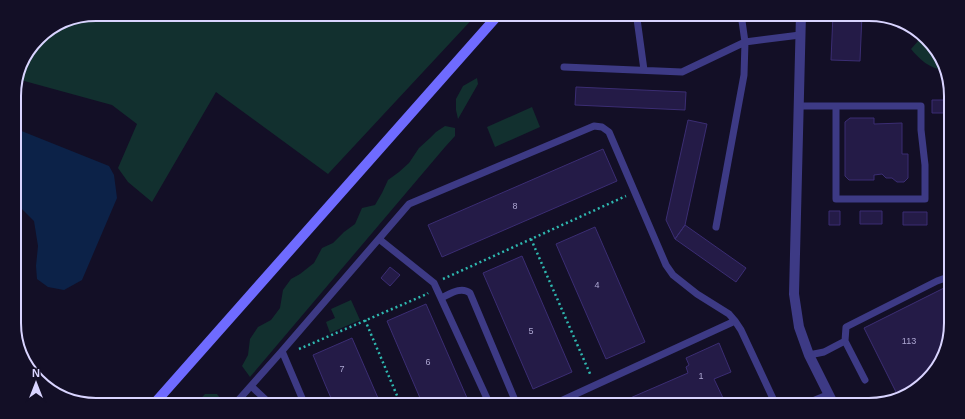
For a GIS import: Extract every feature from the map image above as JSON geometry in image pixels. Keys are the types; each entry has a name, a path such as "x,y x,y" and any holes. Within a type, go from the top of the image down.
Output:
{"main road":[{"path":"159,398 493,21"}],"street":[{"path":"801,21 794,294 799,328 809,355 830,398"}],"lane":[{"path":"637,21 644,70"},
{"path":"716,227 744,75 745,42 742,21"},
{"path":"564,67 682,72 745,42 800,36"},
{"path":"798,106 836,106 921,106 921,130 925,165 925,199 836,199 836,106"},
{"path":"240,398 283,353 409,204 594,126 602,127 609,132 666,265 672,275 697,294 729,314 736,321 773,398"},
{"path":"379,239 434,283 487,398"},
{"path":"865,380 845,341 846,327 944,278"},
{"path":"441,298 461,290 466,290 470,294 514,398"},
{"path":"567,398 736,321"},
{"path":"809,355 824,352 845,341"},
{"path":"283,353 302,398"},
{"path":"251,386 264,398"}],"path":[{"path":"283,353 427,294 434,283 635,192"},
{"path":"531,239 595,385"},
{"path":"365,320 398,398"}],"green space":[{"path":"470,21 328,174 216,92 152,202 128,182 118,168 137,124 112,105 22,80 31,59 43,43 50,37 59,31 82,22"},
{"path":"919,40 928,50 938,69 925,63 911,49"},
{"path":"477,78 478,84 458,119 456,99 463,86"},
{"path":"532,107 540,127 495,147 487,127"},
{"path":"445,126 455,128 455,136 250,377 242,366 248,355 250,339 258,327 271,320 280,308 283,290 291,279 314,263 322,248 333,243 355,224 362,208 375,205 388,180 409,163 419,148 436,132"},
{"path":"351,300 360,320 330,333 326,322 335,318 331,309"},
{"path":"205,394 217,394 220,398 201,398"}],"water":[{"path":"21,131 109,166 114,175 117,198 82,280 64,290 48,287 37,279 36,266 38,246 34,221 21,208"}],"building":[{"path":"833,21 862,21 860,61 831,60"},
{"path":"576,87 686,92 685,110 575,105"},
{"path":"932,100 944,100 944,113 932,113"},
{"path":"850,118 874,118 874,124 902,123 902,154 908,154 908,178 904,182 897,182 892,178 886,178 882,174 874,175 874,180 849,180 845,176 845,122"},
{"path":"688,120 707,124 685,225 675,239 666,220"},
{"path":"603,149 617,181 442,257 428,225"},
{"path":"829,211 840,211 840,225 829,225"},
{"path":"860,211 882,211 882,224 860,224"},
{"path":"903,212 927,212 927,225 903,225"},
{"path":"685,225 746,268 736,282 675,239"},
{"path":"595,227 645,342 606,359 556,244"},
{"path":"522,256 572,372 533,389 483,273"},
{"path":"390,267 400,275 390,286 381,278"},
{"path":"944,288 944,328 940,347 928,369 922,376 906,388 896,392 864,328"},
{"path":"426,304 467,398 420,398 387,321"},
{"path":"352,338 378,398 331,398 313,355"},
{"path":"719,343 731,372 714,379 723,398 630,398 688,373 686,367 689,365 686,358"}]}
